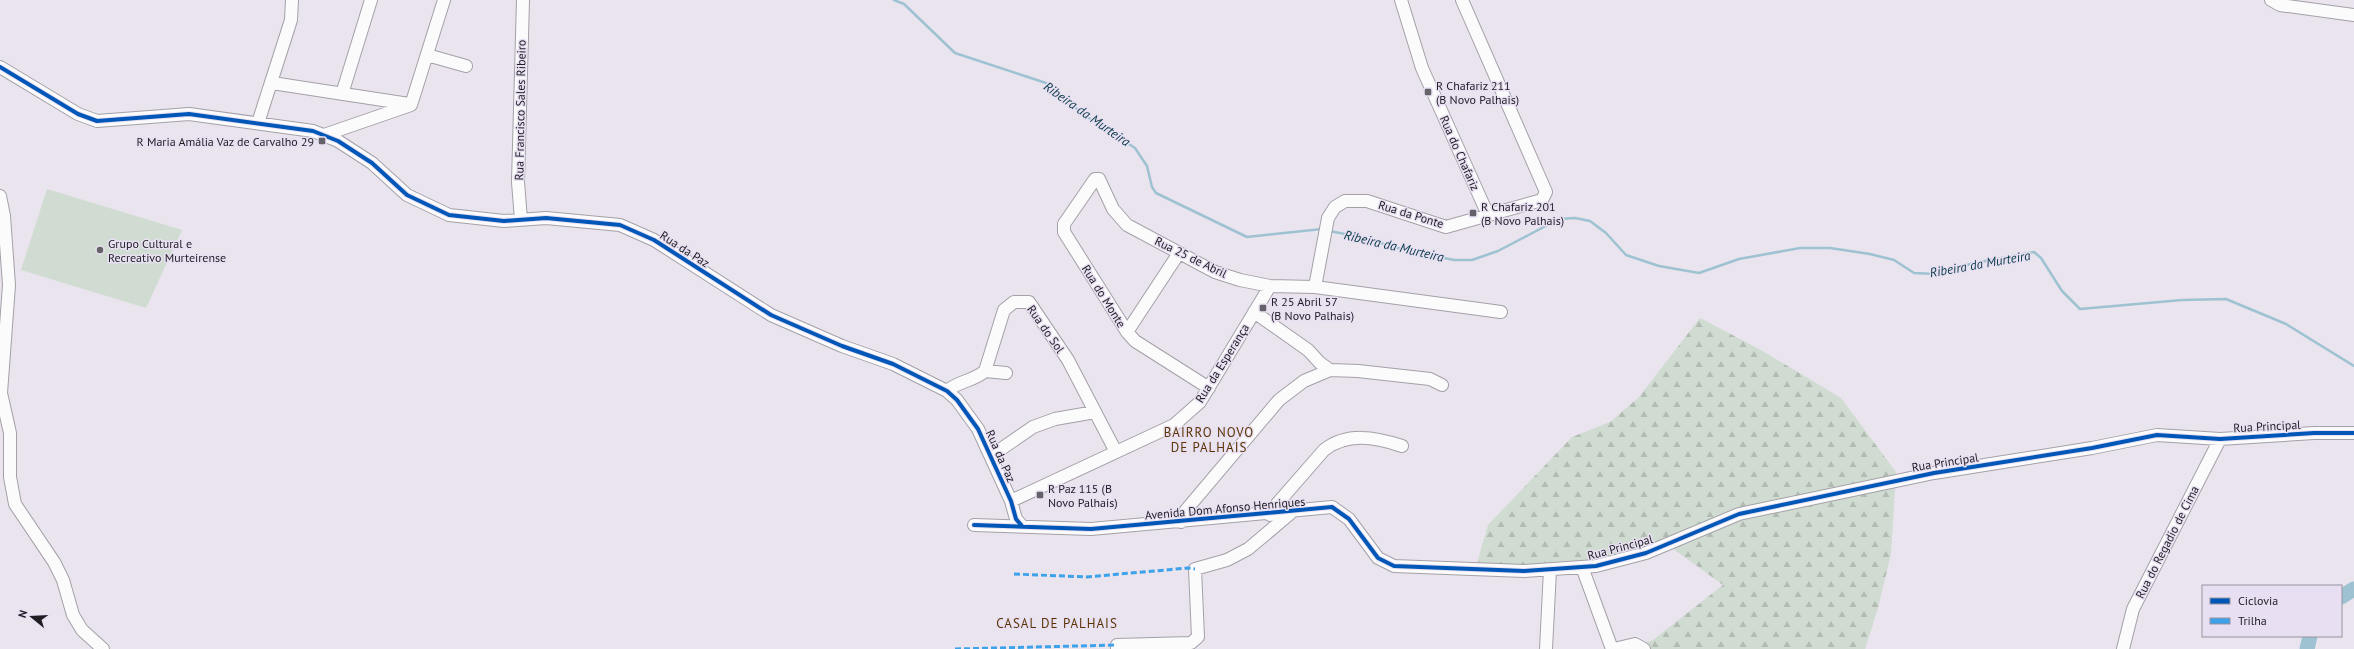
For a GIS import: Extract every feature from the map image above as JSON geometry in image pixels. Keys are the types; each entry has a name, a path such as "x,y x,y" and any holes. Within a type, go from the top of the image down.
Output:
{"street":[{"path":"258,123 291,20 292,0"},
{"path":"342,94 371,0"},
{"path":"411,105 444,0"},
{"name":"Rua Francisco Sales Ribeiro","path":"521,220 518,182 523,0"},
{"name":"Rua do Chafariz","path":"1401,0 1422,68 1488,215"},
{"name":"Rua da Ponte","path":"1315,287 1325,230 1335,207 1345,202 1367,200 1446,227 1542,200 1546,192 1462,0"},
{"path":"2271,0 2280,5 2354,16"},
{"path":"427,55 466,66"},
{"name":"Rua da Paz","path":"0,67 78,114 97,121 189,114 314,131 338,140 372,164 395,185 420,202 449,215 504,221 546,218 620,225 654,240 771,315 842,346 893,364 947,391 978,428 1011,501 1016,519 1022,526"},
{"path":"272,82 411,105"},
{"path":"324,135 411,105"},
{"name":"Rua do Monte","path":"1099,179 1095,179 1090,184 1063,228 1127,332 1135,341 1209,388"},
{"name":"Rua 25 de Abril","path":"1099,179 1112,209 1119,219 1179,254 1215,272 1240,280 1270,286 1315,287 1501,312"},
{"path":"0,196 4,216 9,285 1,393 10,433 10,477 15,504 54,562 63,580 73,615 82,630 103,649"},
{"path":"1127,332 1179,254"},
{"name":"Rua da Esperança","path":"1011,501 1174,426 1200,402 1270,286"},
{"name":"Rua do Sol","path":"985,371 1004,310 1014,302 1030,302 1068,360 1116,452"},
{"path":"1254,312 1308,350 1314,358 1330,370"},
{"path":"1304,381 1314,358"},
{"path":"1181,522 1186,510 1279,400 1304,381 1330,370 1358,370 1430,380 1442,385"},
{"path":"947,391 954,385 985,371 1006,373"},
{"path":"991,456 1033,428 1055,419 1095,412"},
{"name":"Rua Principal","path":"1550,570 1582,568 1646,553 1739,514 1845,490 2157,435 2220,439 2314,433 2354,433"},
{"path":"1271,529 1270,512 1324,450 1332,444 1357,437 1382,439 1402,446"},
{"name":"Rua do Regadio de Cima","path":"2123,649 2133,608 2220,439"},
{"name":"Avenida Dom Afonso Henriques","path":"974,525 1091,529 1181,522 1270,512 1292,512 1332,508 1349,519 1378,558 1394,566 1524,571 1550,570"},
{"path":"1116,649 1117,645 1191,643 1198,636 1195,569 1227,560 1248,549 1292,512"},
{"path":"1582,568 1613,649 1635,644 1644,649"},
{"path":"1546,649 1550,570"}],"green space":[{"name":"Grupo Cultural e Recreativo Murteirense","path":"47,189 182,230 146,308 21,270"},
{"path":"1700,318 1759,349 1841,398 1896,472 1891,554 1878,608 1865,649 1627,649 1653,640 1723,585 1672,548 1543,576 1477,563 1488,525 1572,437 1610,422 1639,397"}],"waterway":[{"name":"Ribeira da Murteira","path":"894,0 904,4 955,53 1046,83 1083,114 1135,148 1147,166 1152,187 1156,193 1247,237 1322,229"},
{"name":"Ribeira da Murteira","path":"1329,231 1356,236 1405,250 1454,260 1472,260 1498,251 1559,219 1575,218 1590,221 1606,233 1626,255 1659,266 1699,273 1739,259 1800,248 1830,248 1870,254 1894,260 1914,273 1935,274 1974,263 2034,252 2041,258 2062,291 2080,309 2182,300 2226,299 2286,324 2354,366"},
{"path":"2342,596 2354,589"},
{"path":"2307,649 2310,637"}],"marked path":[{"path":"1014,574 1086,577 1188,568 1195,569"},
{"path":"955,649 1117,645"}],"cycle path":[{"path":"0,67 78,114 97,121 189,114 313,131 338,141 372,163 407,195 449,215 504,221 546,218 620,225 654,240 771,315 842,346 893,364 947,391 957,400 978,429 1011,501 1016,519 1022,526"},
{"path":"974,525 1091,529 1332,507 1349,519 1378,558 1394,566 1524,571 1596,566 1646,553 1739,514 1934,473 2092,448 2157,435 2220,439 2314,433 2354,433"}],"place":[{"name":"R Chafariz 211 (B Novo Palhais)","path":"1428,92"},
{"name":"R Maria Amália Vaz de Carvalho 29","path":"322,141"},
{"name":"R Chafariz 201 (B Novo Palhais)","path":"1473,213"},
{"name":"Grupo Cultural e Recreativo Murteirense","path":"100,250"},
{"name":"R 25 Abril 57 (B Novo Palhais)","path":"1263,308"},
{"name":"R Paz 115 (B Novo Palhais)","path":"1040,495"}],"district":[{"name":"BAIRRO NOVO DE PALHAIS","path":"1209,440"},
{"name":"CASAL DE PALHAIS","path":"1057,623"}]}
